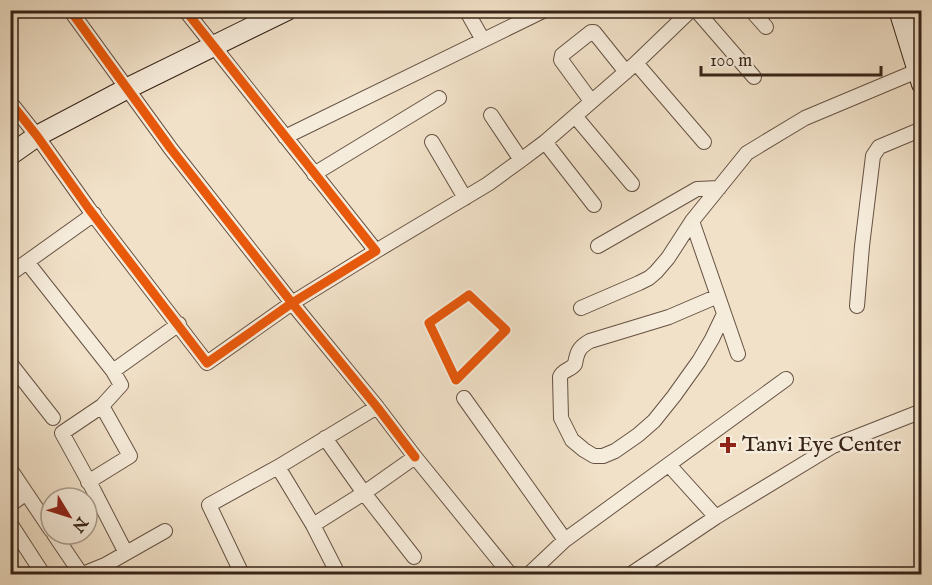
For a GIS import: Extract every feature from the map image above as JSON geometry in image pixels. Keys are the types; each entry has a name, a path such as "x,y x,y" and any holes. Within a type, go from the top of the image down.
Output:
{"street":[{"path":"70,10 171,149 415,457 510,574 513,574"},
{"path":"185,10 376,251"},
{"path":"10,155 37,136 128,88 287,10"},
{"path":"466,10 483,40"},
{"path":"285,136 483,40 525,15 545,10"},
{"path":"10,102 207,363 292,303 488,184 521,160 631,67 691,10"},
{"path":"696,10 754,77"},
{"path":"751,10 766,27"},
{"path":"581,308 649,278 668,258 692,221 747,153 805,118 919,77 901,19 921,15"},
{"path":"591,101 561,60 562,55 594,32 704,142"},
{"path":"314,174 439,98"},
{"path":"490,115 521,160"},
{"path":"575,116 632,184"},
{"path":"857,306 873,156 879,147 921,129"},
{"path":"432,142 465,198"},
{"path":"545,142 594,205"},
{"path":"598,246 697,189 719,188"},
{"path":"10,274 94,214"},
{"path":"692,221 738,354"},
{"path":"27,262 113,371 121,385 102,406 62,433 126,553"},
{"path":"717,296 669,316 583,345 577,354 575,364 562,372 560,377 561,418 572,440 594,456 603,456 615,451 638,435 654,421 674,396 712,339 724,314"},
{"path":"113,371 178,324"},
{"path":"10,363 53,418"},
{"path":"529,574 566,540 786,379"},
{"path":"464,398 566,540"},
{"path":"88,482 130,456 102,406"},
{"path":"242,574 209,505 278,467 377,407"},
{"path":"631,574 716,517 833,446 921,411"},
{"path":"325,438 414,557"},
{"path":"313,525 415,457"},
{"path":"669,465 716,517"},
{"path":"278,467 313,525 338,574"},
{"path":"10,469 39,512"},
{"path":"10,505 26,493"},
{"path":"10,523 44,574"},
{"path":"62,546 82,574 107,570 126,553 165,531"}],"cycle path":[{"path":"70,10 171,149 415,457"},
{"path":"10,102 207,363 292,303 376,251 185,10"},
{"path":"469,295 506,330 456,380 429,323 469,295"}],"place":[{"name":"Tanvi Eye Center","path":"728,445"}]}
